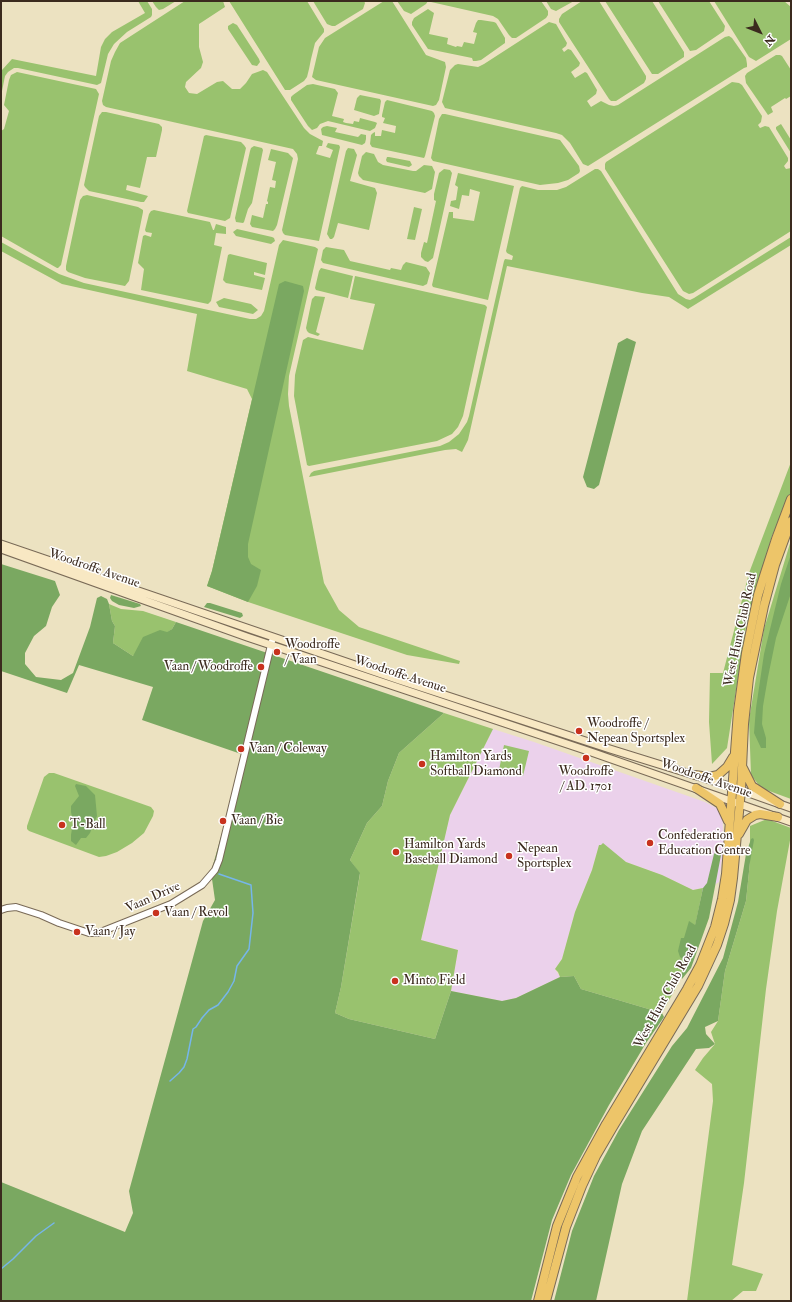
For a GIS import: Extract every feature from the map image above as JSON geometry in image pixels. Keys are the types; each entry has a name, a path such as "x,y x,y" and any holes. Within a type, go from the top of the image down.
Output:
{"main road":[{"name":"West Hunt Club Road","path":"538,1301 557,1226 577,1177 606,1124 687,989 700,965 715,927 724,892 740,689 750,631 758,595 772,551 791,500"},
{"name":"West Hunt Club Road","path":"546,1301 566,1227 582,1186 596,1156 698,986 717,945 730,900 741,790 747,694 756,639 773,574 791,521"},
{"name":"Woodroffe Avenue","path":"1,544 272,641 695,775 791,808"},
{"name":"Woodroffe Avenue","path":"1,550 272,641 791,822"},
{"path":"607,757 610,749"},
{"path":"695,775 709,777 718,775 727,768 735,754"},
{"path":"742,766 752,786 780,804"},
{"path":"696,788 720,804 729,824"},
{"path":"737,836 747,820 755,815 760,814 778,817"}],"street":[{"name":"Vaan Drive","path":"1,910 16,907 41,914 89,933 98,933 171,904 202,885 215,870 219,860 272,641"}],"shaded area":[{"path":"493,729 705,802 722,811 724,843 719,882 702,893 702,888 693,890 662,875 626,862 603,844 599,845 592,870 575,912 562,959 555,969 560,977 516,998 502,1001 451,991 458,950 421,940 450,815"}],"green space":[{"path":"138,1 147,1 152,9 152,15 127,32 114,44 108,54 101,83 97,85 14,68 5,76 1,96 2,70 12,59 96,76 101,47 105,39 112,32 145,13"},
{"path":"152,1 176,1 159,10"},
{"path":"185,1 223,1 225,7 199,24 199,47 203,62 201,68 186,82 185,87 189,93 197,94 217,82 223,81 232,89 240,89 252,74 263,70 267,72 304,128 310,134 323,141 322,146 319,146 316,154 330,158 333,150 326,147 328,143 339,145 340,147 319,241 285,235 282,230 298,159 297,154 293,149 106,107 103,105 102,101 111,61 120,43"},
{"path":"229,1 307,1 324,29 324,32 315,43 307,77 304,81 290,90 285,90"},
{"path":"313,1 364,1 365,3 363,9 335,26 332,26 327,24"},
{"path":"384,1 392,1 426,55 445,62 446,67 439,100 436,105 433,106 316,80 312,77 319,47 325,38"},
{"path":"397,1 428,1 411,14 404,11"},
{"path":"431,1 541,1 548,11 548,15 546,18 516,38 512,38 498,19 493,16"},
{"path":"546,1 574,1 556,11 551,9"},
{"path":"582,1 599,1 646,76 644,83 616,101 611,101 609,99 559,22 562,14"},
{"path":"605,1 652,1 684,52 684,57 658,74 652,74"},
{"path":"658,1 709,1 725,26 724,31 696,50 690,51"},
{"path":"714,1 784,1 791,7 791,39 756,61 749,57"},
{"path":"428,9 434,13 429,34 448,38 447,44 462,47 464,42 474,44 477,33 473,32 478,20 496,23 505,38 505,43 481,60 476,61 473,61 472,58 428,49 412,25 412,22 414,18"},
{"path":"549,22 556,24 567,43 562,49 564,52 568,49 571,50 580,63 579,66 571,72 575,78 585,72 587,73 597,90 596,94 587,101 591,107 601,101 609,105 618,105 725,37 729,36 732,38 746,58 747,67 588,166 583,164 570,143 562,135 445,108 442,102 450,70 455,65 458,64 478,67"},
{"path":"233,23 237,25 259,59 260,62 257,66 252,65 228,29 228,26"},
{"path":"776,55 782,56 791,70 791,96 771,107 773,112 768,115 746,83 745,76 747,73"},
{"path":"17,72 96,89 99,94 61,265 58,268 1,236 1,131 4,129 9,111 4,105 9,80 11,75"},
{"path":"732,82 742,85 762,116 761,122 758,125 760,128 765,126 769,127 788,158 788,161 784,166 786,169 791,168 791,231 693,293 689,294 683,291 605,169 605,164"},
{"path":"313,84 335,89 338,93 332,116 344,119 343,122 353,124 354,121 359,122 360,118 375,122 377,123 375,128 370,131 328,121 320,124 317,128 312,130 291,100 291,97 307,85"},
{"path":"360,95 380,99 379,114 374,116 354,110 357,98"},
{"path":"387,100 432,111 434,113 435,116 424,158 372,147 370,144 371,135 375,132 375,136 381,136 382,130 395,133 396,126 383,123 385,118 382,117 382,115 385,102"},
{"path":"102,112 159,124 162,127 156,157 147,157 140,188 127,185 126,190 148,196 144,202 89,191 84,185 99,116"},
{"path":"442,114 560,140 579,166 580,171 568,180 540,185 433,161 431,158 439,119"},
{"path":"781,124 791,140 791,153 776,129 776,127"},
{"path":"327,126 337,128 335,132 358,137 361,134 366,135 365,143 362,145 322,135 321,129"},
{"path":"206,135 241,142 246,148 230,218 225,221 188,213 187,211 204,136"},
{"path":"254,146 262,148 263,150 252,203 248,209 244,222 236,222 235,218 250,151"},
{"path":"348,148 354,149 357,155 350,181 375,188 377,193 369,230 338,223 334,237 330,239 327,234 346,151"},
{"path":"271,149 288,153 293,158 277,225 273,231 252,227 250,224 252,215 263,218 266,204 268,204 267,201 270,187 275,188 276,181 272,180 276,162 268,160"},
{"path":"366,152 374,154 378,162 383,165 413,171 416,171 424,165 432,166 435,172 432,189 425,193 363,180 358,173 362,156"},
{"path":"387,157 410,161 412,165 409,167 387,162"},
{"path":"444,169 450,170 452,173 433,258 428,262 421,257 421,253 424,242 427,243 436,201 434,200 434,194 439,173"},
{"path":"595,169 601,171 678,294 686,299 690,300 694,298 791,237 791,245 688,309 669,297 507,266 468,440 462,452 456,449 445,450 309,477 314,471 440,446 449,442 459,434 469,416 504,261 505,259 512,260 513,256 506,251 520,188 522,186 538,190 557,190 566,187"},
{"path":"458,173 514,186 488,300 433,287 432,285 449,212 453,212 453,218 474,221 480,192 470,189 469,196 462,195 459,209 450,206 451,201 456,200 458,187 455,185"},
{"path":"87,195 138,207 143,210 129,281 125,286 85,278 66,270 80,200 83,196"},
{"path":"414,207 422,209 415,240 407,239"},
{"path":"154,210 210,222 213,230 216,224 226,227 226,234 216,233 214,245 222,247 211,301 208,304 141,290 144,269 138,263 143,236 145,235 151,237 152,233 146,232 145,230 149,214"},
{"path":"237,229 272,237 275,241 271,244 236,236 233,232"},
{"path":"283,240 318,249 289,376 288,394 289,406 324,583 339,610 359,627 460,661 459,664 407,655 248,602 207,586 212,571 252,399 247,389 187,371 197,314 62,284 1,251 1,242 59,274 84,283 250,319 256,319 261,316 264,311 279,245"},
{"path":"326,247 344,250 350,261 390,270 391,268 401,270 406,262 426,267 430,273 427,284 423,286 323,263 321,260 323,250"},
{"path":"230,254 267,263 265,275 254,272 254,275 265,278 262,290 226,283 223,280 228,255"},
{"path":"321,268 353,276 348,298 316,290 315,288"},
{"path":"355,276 485,305 487,307 463,416 458,427 452,434 437,441 309,466 307,465 294,396 295,375 303,340 308,337 363,350 375,304 350,299"},
{"path":"285,281 303,286 304,291 248,544 248,557 251,564 261,570 257,586 248,602 207,586 212,571 279,284"},
{"path":"315,296 325,297 316,332 320,334 318,336 309,333 306,328 312,299"},
{"path":"224,298 251,304 258,310 253,314 219,307 216,302"},
{"path":"627,338 636,342 599,485 594,489 587,487 583,477 618,343"},
{"path":"791,462 791,492 772,536 746,626 727,748 712,764 709,722 710,673 723,673 749,573"},
{"path":"791,540 791,799 761,788 751,775 749,720 764,629"},
{"path":"791,554 791,593 776,638 768,677 763,706 762,724 766,738 766,748 761,748 754,733 764,654 781,584"},
{"path":"1,564 55,581 60,595 52,607 46,626 34,636 25,653 25,664 36,677 61,680 73,673 90,627 97,598 101,596 107,599 112,621 115,626 113,643 133,656 143,637 160,630 167,632 172,629 176,622 444,713 399,753 388,781 382,806 367,823 350,860 360,873 341,987 335,1013 349,1019 435,1039 451,991 502,1001 516,998 560,977 574,976 581,989 662,1013 664,1017 646,1043 609,1105 571,1175 552,1220 531,1301 1,1301 1,1182 125,1232 133,1213 129,1191 203,921 215,900 211,872 244,755 142,720 153,687 79,665 67,693 1,671"},
{"path":"111,595 140,604 141,606 134,608 119,605 112,601 110,598"},
{"path":"207,603 242,613 243,616 240,618 204,607"},
{"path":"109,604 121,609 143,611 176,622 172,629 133,656 113,643 115,626 112,621"},
{"path":"444,713 493,729 450,815 421,940 458,950 451,991 435,1039 349,1019 335,1013 341,987 360,874 350,860 367,823 382,806 388,781 399,753"},
{"path":"504,745 529,751 523,776 499,770"},
{"path":"49,773 54,773 151,807 154,811 153,816 144,833 132,843 117,852 99,857 29,831 27,826 44,777"},
{"path":"76,784 86,786 95,795 97,816 90,833 86,838 81,838 76,845 71,841 73,822 71,806 79,796 75,786"},
{"path":"767,819 791,828 791,835 777,911 766,989 744,1183 732,1265 763,1274 756,1291 743,1291 731,1301 687,1301 713,1101 712,1084 695,1070 715,1044 711,1032 718,1021 725,971 746,901 750,862 750,826"},
{"path":"753,838 754,840 746,901 725,971 718,1021 705,1027 706,1034 715,1044 709,1048 696,1049 642,1131 622,1184 596,1301 554,1301 572,1231 594,1176 619,1130 672,1046 687,1028 723,958 738,902 746,854 751,839"},
{"path":"603,843 626,862 662,875 693,890 703,888 695,926 678,984 662,1013 581,989 574,976 560,977 555,969 562,959 575,912 592,870 599,845"},
{"path":"718,850 721,855 709,918 691,968 682,979 681,975 685,961 680,957 678,951 681,938 684,938 689,921 695,925 703,888 707,883 714,854"}],"waterway":[{"path":"170,1081 184,1067 193,1029 209,1010 218,1005 228,992 234,981 237,966 249,949 253,913 251,885 219,874"},
{"path":"1,1269 36,1236 54,1223"}],"place":[{"name":"Woodroffe / Vaan","path":"277,652"},
{"name":"Vaan / Woodroffe","path":"261,667"},
{"name":"Woodroffe / Nepean Sportsplex","path":"579,731"},
{"name":"Vaan / Coleway","path":"241,749"},
{"name":"Woodroffe / AD. 1701","path":"586,758"},
{"name":"Hamilton Yards Softball Diamond","path":"422,764"},
{"name":"Vaan / Bie","path":"223,821"},
{"name":"T-Ball","path":"62,825"},
{"name":"Confederation Education Centre","path":"650,843"},
{"name":"Hamilton Yards Baseball Diamond","path":"396,852"},
{"name":"Nepean Sportsplex","path":"509,856"},
{"name":"Vaan / Revol","path":"156,913"},
{"name":"Vaan / Jay","path":"77,932"},
{"name":"Minto Field","path":"395,981"}]}
